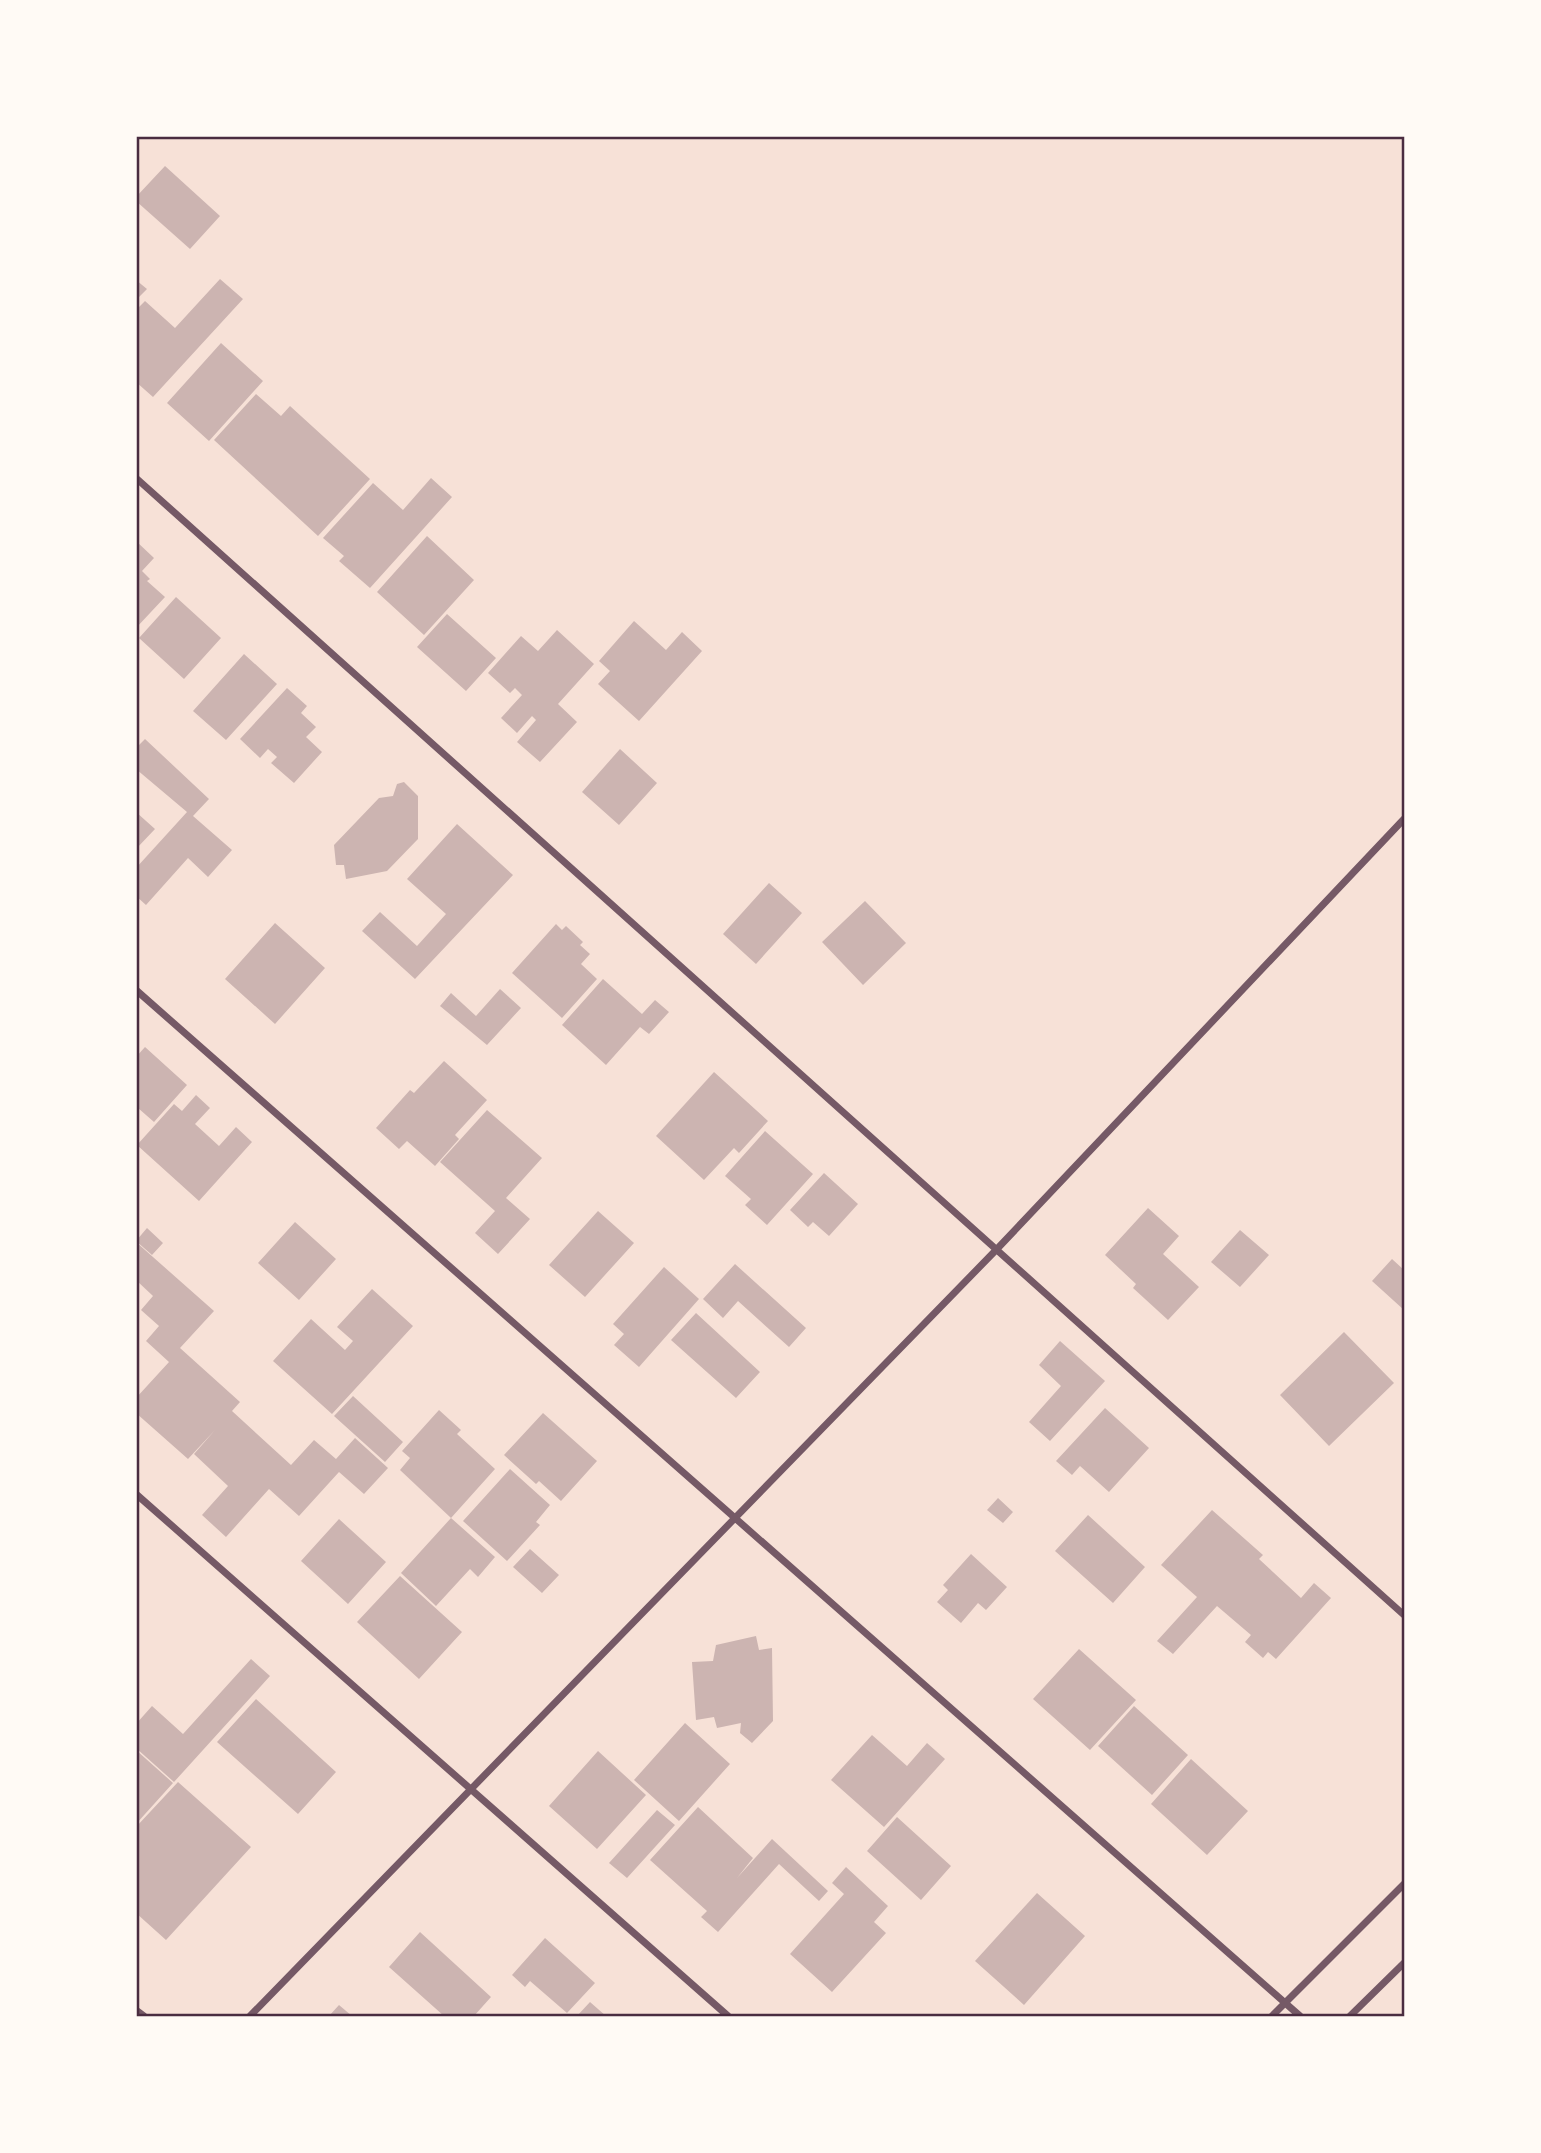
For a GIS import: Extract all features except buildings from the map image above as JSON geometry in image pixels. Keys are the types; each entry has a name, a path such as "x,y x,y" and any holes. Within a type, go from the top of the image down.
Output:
{"street":[{"path":"136,478 1405,1615"},
{"path":"250,2017 997,1249 1405,819"},
{"path":"136,990 1300,2017"},
{"path":"136,1494 728,2017"},
{"path":"1272,2017 1405,1884"},
{"path":"1350,2017 1405,1963"},
{"path":"136,2010 144,2017"}]}
